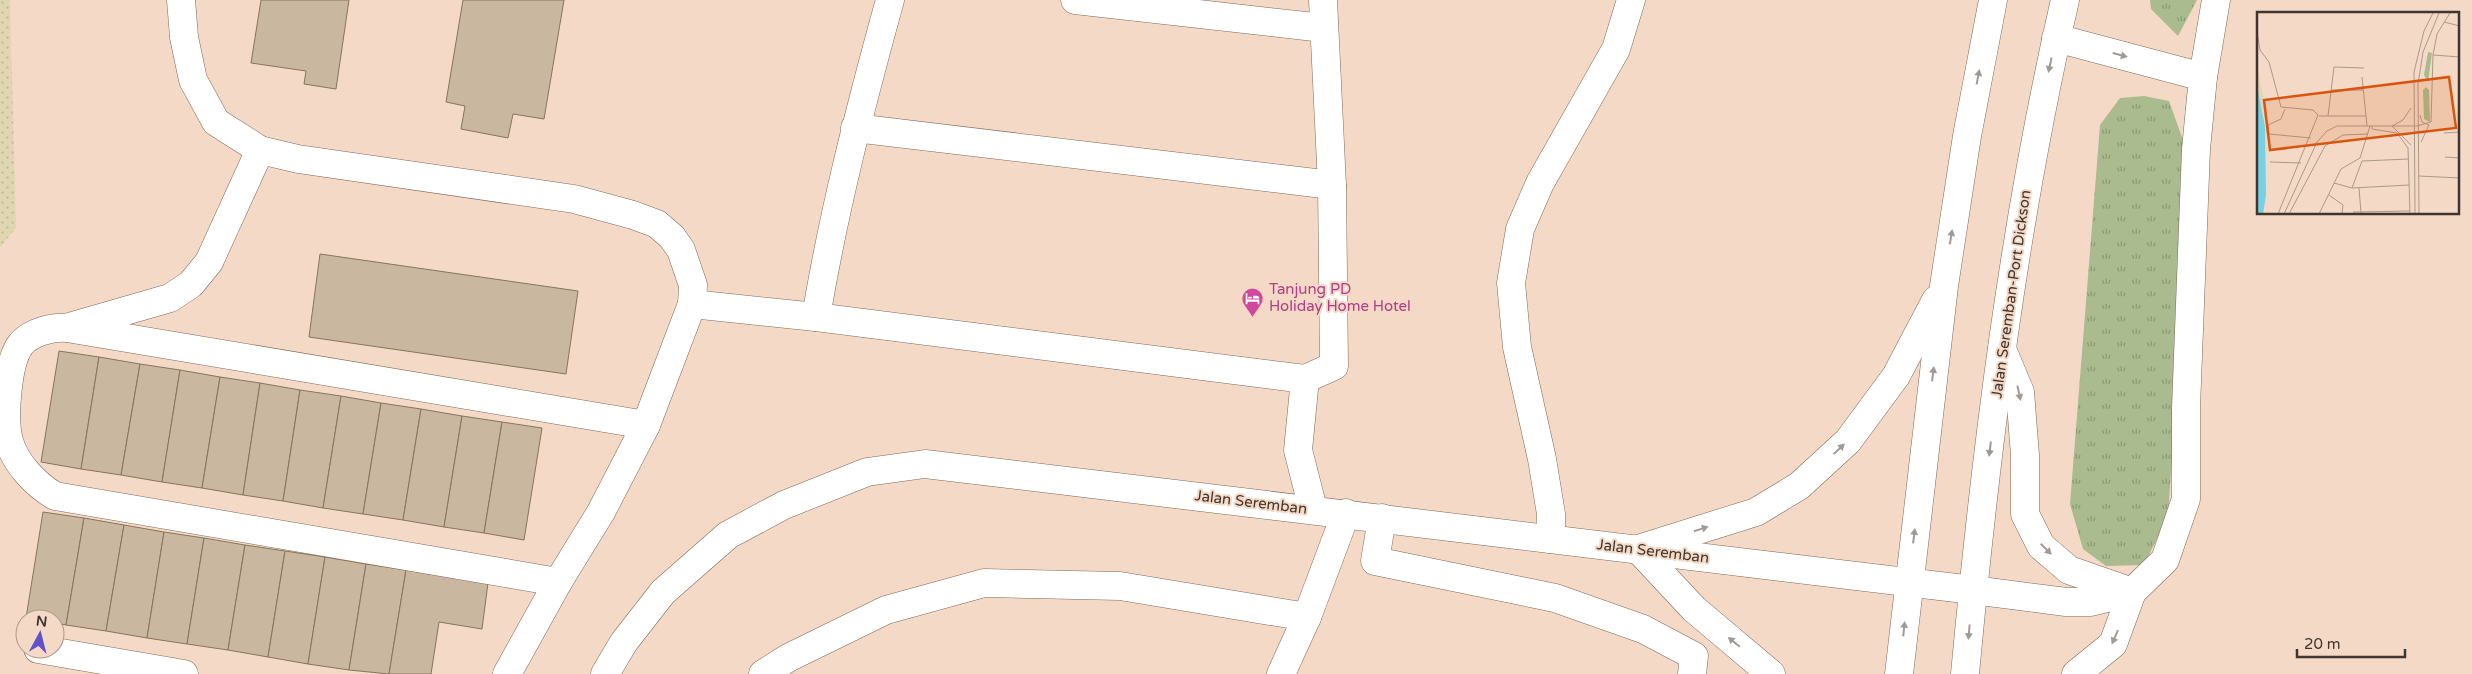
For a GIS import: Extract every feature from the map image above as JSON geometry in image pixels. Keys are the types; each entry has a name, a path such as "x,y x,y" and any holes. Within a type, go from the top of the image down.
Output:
{"main road":[{"path":"181,0 184,37 193,80 216,122 260,150 298,159 574,199 633,215 657,224 677,244 693,285 692,304 646,425 601,512 558,582 507,674"},
{"path":"816,316 826,255 855,128 890,0"},
{"path":"1075,0 1323,28"},
{"path":"692,304 816,316 1305,379 1334,366 1332,185 1323,0"},
{"path":"1551,538 1551,514 1542,459 1517,347 1511,283 1520,229 1540,183 1616,49 1631,0"},
{"path":"1899,674 1944,286 1967,136 1993,0"},
{"name":"Jalan Seremban-Port Dickson","path":"1965,674 1973,590 2002,348 2035,138 2065,0"},
{"path":"2076,674 2113,644 2132,592 2166,560 2186,499 2186,408 2196,149 2203,77 2216,0"},
{"path":"2056,38 2203,77"},
{"path":"855,128 1332,185"},
{"path":"66,328 170,298 191,284 209,262 260,150"},
{"path":"1771,674 1694,609 1638,549 1756,512 1799,486 1848,441 1896,376 1944,286"},
{"path":"558,582 55,496 46,491 19,462 9,441 6,397 11,371 21,344 40,332 55,327 66,328 646,425"},
{"path":"2002,348 2020,392 2025,455 2025,514 2041,546 2069,570 2132,592"},
{"path":"1305,379 1298,450 1313,509"},
{"name":"Jalan Seremban","path":"604,674 624,642 663,592 728,535 784,505 867,472 925,464 1313,509 2066,602 2091,602 2132,592"},
{"path":"1281,674 1307,617 1346,513"},
{"path":"1382,518 1375,561 1555,598 1644,629 1694,656 1692,674"},
{"path":"764,674 788,658 886,610 984,583 1120,586 1307,617"},
{"path":"65,654 184,674"}],"green space":[{"path":"2150,0 2197,0 2178,36 2151,9"},
{"path":"2144,96 2169,101 2183,140 2177,281 2176,398 2168,516 2144,565 2106,566 2083,549 2070,504 2100,125 2120,98"}],"sand":[{"path":"0,0 10,0 16,228 0,247"}],"building":[{"path":"261,0 349,0 336,89 304,84 306,71 251,63"},
{"path":"463,0 564,0 544,119 513,114 508,138 461,129 465,106 446,102"},
{"path":"320,254 578,291 566,374 309,337"},
{"path":"59,351 99,357 81,469 41,462"},
{"path":"99,357 140,364 121,475 81,469"},
{"path":"140,364 180,370 162,482 121,475"},
{"path":"180,370 220,377 202,488 162,482"},
{"path":"220,377 260,383 243,495 202,488"},
{"path":"260,383 300,390 283,501 243,495"},
{"path":"300,390 341,396 323,508 283,501"},
{"path":"341,396 381,403 363,514 323,508"},
{"path":"381,403 421,409 403,520 363,514"},
{"path":"421,409 462,416 444,527 403,520"},
{"path":"462,416 502,422 484,533 444,527"},
{"path":"502,422 542,428 524,540 484,533"},
{"path":"43,512 84,518 66,625 65,609 27,609"},
{"path":"84,518 124,525 106,631 66,625"},
{"path":"124,525 164,532 147,638 106,631"},
{"path":"164,532 204,538 187,644 147,638"},
{"path":"204,538 245,545 228,650 187,644"},
{"path":"245,545 285,551 268,657 228,650"},
{"path":"285,551 325,557 308,664 268,657"},
{"path":"325,557 366,564 349,670 308,664"},
{"path":"366,564 406,570 389,674 349,670"},
{"path":"406,570 488,583 482,629 439,622 431,674 389,674"}],"place":[{"name":"Tanjung PD Holiday Home Hotel","path":"1253,317"}]}
